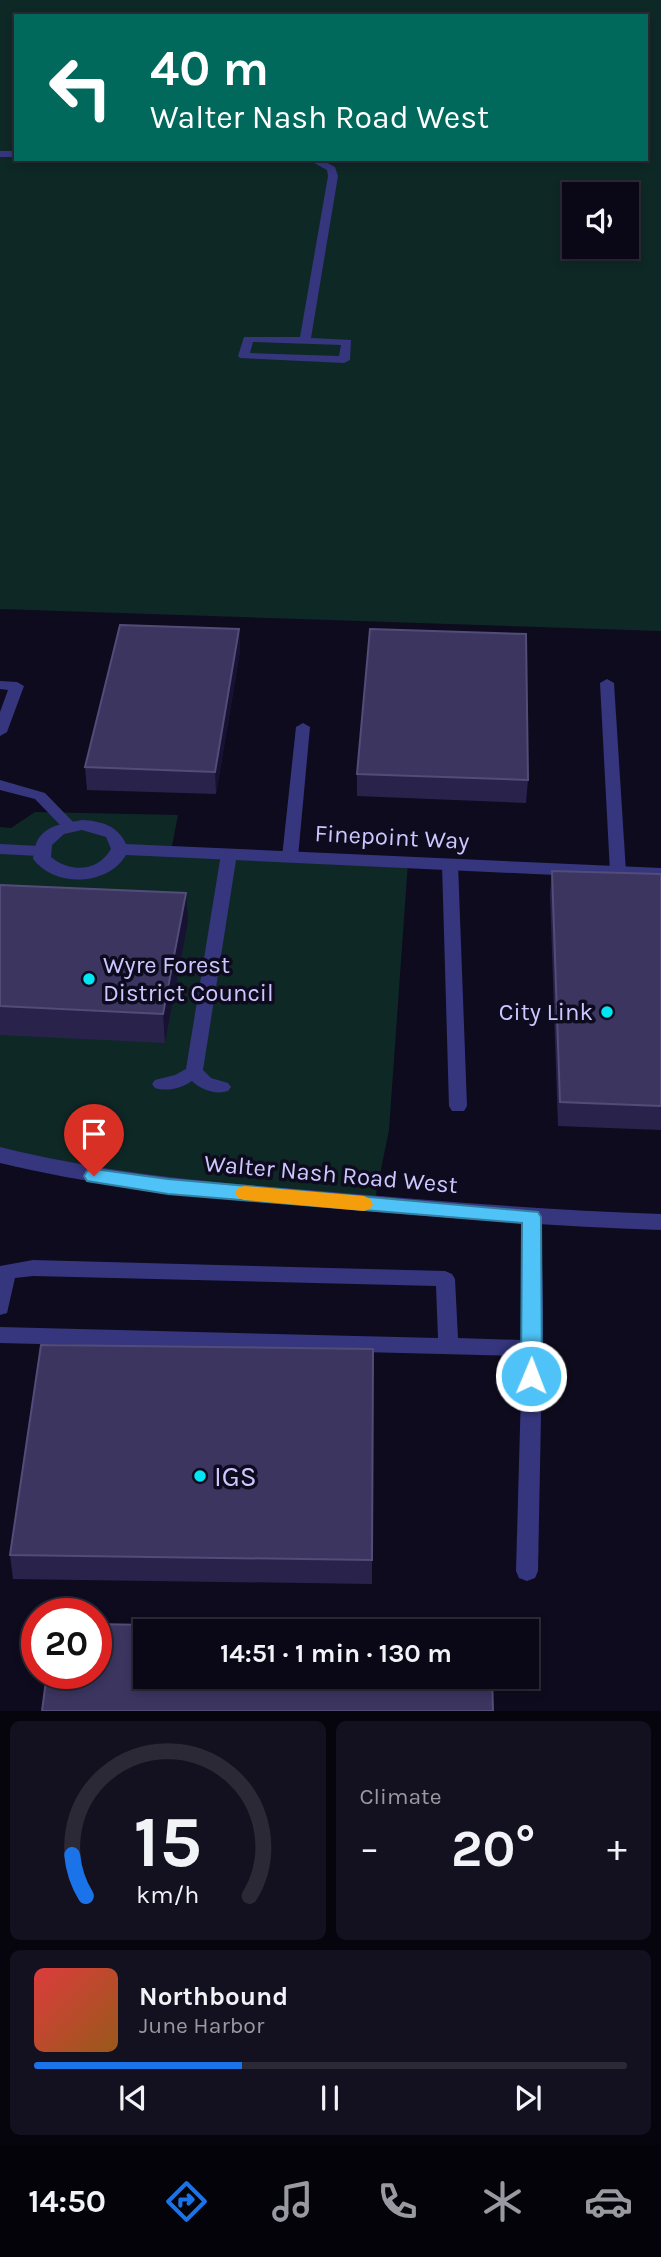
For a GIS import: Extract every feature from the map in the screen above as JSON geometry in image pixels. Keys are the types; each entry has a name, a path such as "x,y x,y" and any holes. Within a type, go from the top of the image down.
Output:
{"street":[{"path":"82,825 104,829 113,834 120,849 110,864 99,870 72,874 49,866 42,859 40,851 49,836 69,827 82,825"},
{"name":"Finepoint Way","path":"120,849 661,874"},
{"name":"Walter Nash Road West","path":"0,1155 69,1172 168,1186 532,1217 661,1222"}],"lane":[{"path":"305,341 333,176 332,169 316,161"},
{"path":"248,339 305,341 347,342 344,360 244,356 248,339"},
{"path":"607,683 618,872"},
{"path":"0,685 17,686 0,732"},
{"path":"290,857 303,727"},
{"path":"0,785 40,796 69,827"},
{"path":"0,849 40,851"},
{"path":"161,1084 179,1081 194,1072 229,854"},
{"path":"450,864 458,1106"},
{"path":"194,1072 205,1083 222,1087"},
{"path":"527,1571 532,1217"},
{"path":"0,1307 6,1272 33,1268 445,1279 448,1346"},
{"path":"0,1335 532,1348"}],"green space":[{"path":"0,0 661,0 661,631 0,609"},
{"path":"35,812 178,815 171,851 408,862 389,1130 374,1204 0,1155 0,827 11,828"}],"building":[{"path":"120,625 239,629 215,772 85,767"},
{"path":"370,629 526,634 528,780 357,774"},
{"name":"City Link","path":"552,871 661,874 661,1106 560,1102"},
{"name":"Wyre Forest District Council","path":"0,885 186,893 163,1014 0,1006"},
{"name":"IGS","path":"41,1345 373,1349 372,1560 10,1555"},
{"path":"112,1624 133,1625 133,1689 492,1689 493,1711 42,1711 45,1689 112,1689"}],"slow traffic":[{"path":"244,1193 364,1204"}],"place":[{"name":"Wyre Forest District Council","path":"89,979"},
{"name":"City Link","path":"607,1012"},
{"name":"IGS","path":"200,1476"}],"route":[{"path":"94,1176 168,1186 532,1217 531,1376"}]}
